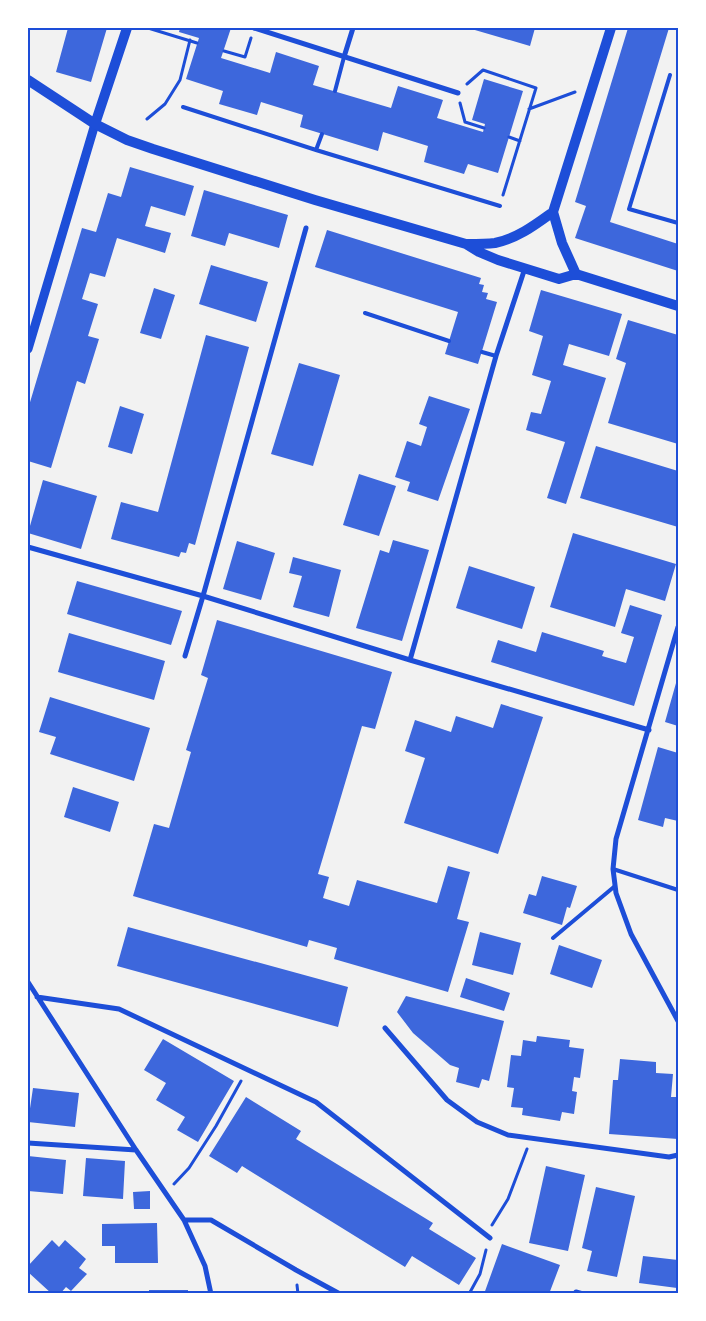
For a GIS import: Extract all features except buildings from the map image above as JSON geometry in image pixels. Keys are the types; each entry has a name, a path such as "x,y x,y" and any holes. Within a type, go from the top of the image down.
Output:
{"main road":[{"path":"95,124 127,28"},
{"path":"576,274 562,243 553,212 611,28"},
{"path":"28,80 95,124 127,140 315,200 466,244 486,254 559,279 576,274 678,306"},
{"path":"466,244 493,243 510,238 525,232 553,212"}],"street":[{"path":"254,28 458,93"},
{"path":"344,57 354,28"},
{"path":"28,349 95,124"},
{"path":"185,656 306,228"},
{"path":"410,660 496,356 525,268"},
{"path":"28,547 203,596 410,660 649,730"},
{"path":"678,627 616,839 613,869 616,893 632,934 678,1021"},
{"path":"28,982 136,1150 184,1220 205,1266 210,1294"},
{"path":"37,997 118,1009 316,1102 490,1238"},
{"path":"385,1028 446,1100 477,1122 508,1135 669,1157 678,1155"},
{"path":"28,1143 136,1150"},
{"path":"184,1220 211,1220 340,1294"},
{"path":"576,1294 576,1292 582,1294"}],"lane":[{"path":"335,91 344,57"},
{"path":"670,75 629,209 678,224"},
{"path":"183,107 500,206"},
{"path":"316,150 322,134"},
{"path":"365,313 448,341"},
{"path":"482,352 496,356"},
{"path":"613,869 678,890"},
{"path":"553,938 615,886"}],"path":[{"path":"148,28 197,42"},
{"path":"224,51 245,57 254,28"},
{"path":"147,119 165,104 180,80 190,40"},
{"path":"484,128 465,122 458,93 483,70 536,88 500,206"},
{"path":"529,109 592,86"},
{"path":"509,137 520,141"},
{"path":"166,1194 189,1168 216,1126 247,1070"},
{"path":"492,1223 508,1199 531,1138"},
{"path":"469,1294 480,1274 490,1238"}]}
